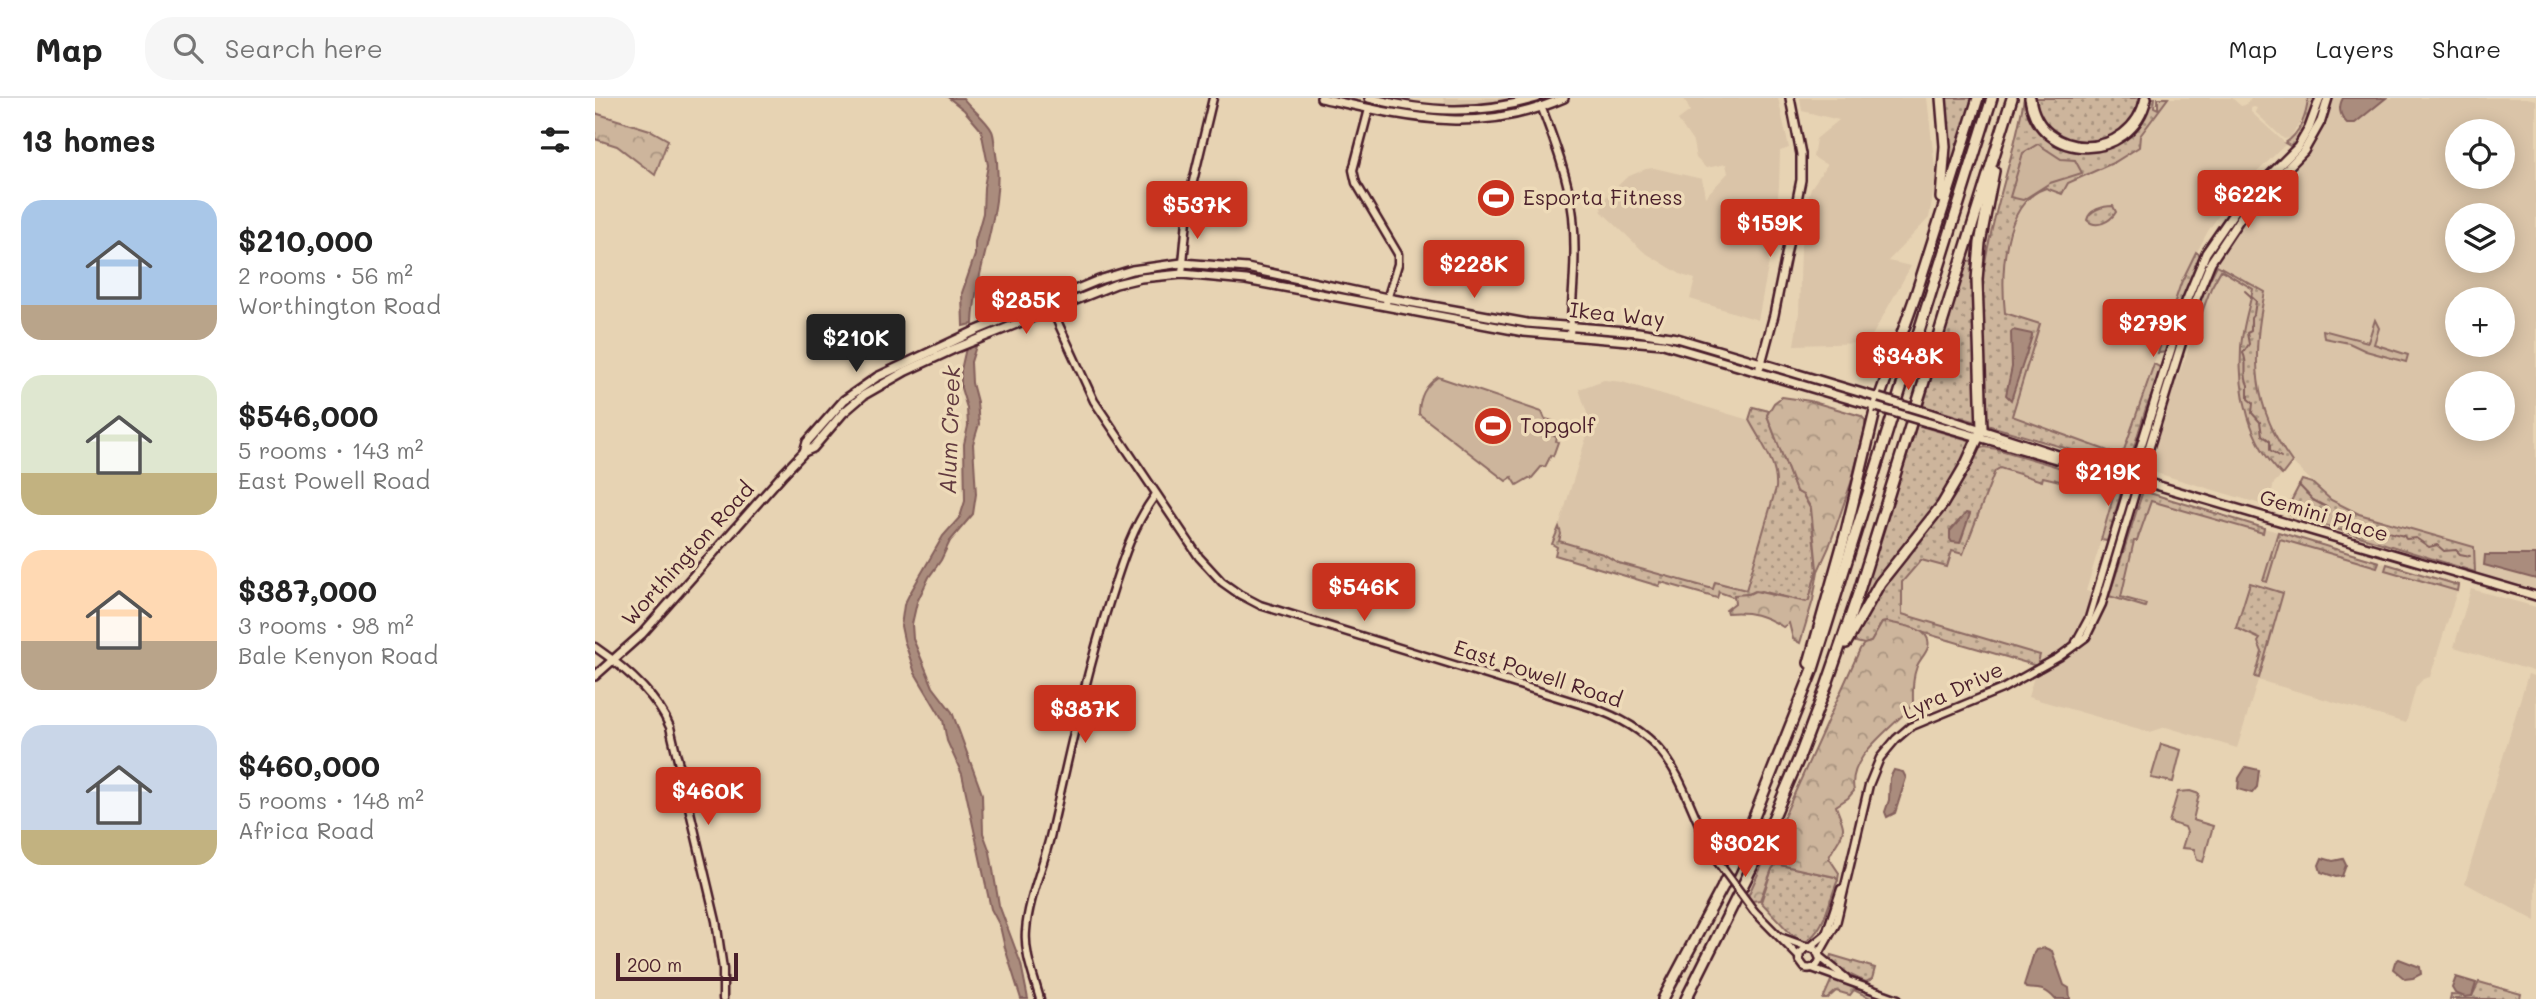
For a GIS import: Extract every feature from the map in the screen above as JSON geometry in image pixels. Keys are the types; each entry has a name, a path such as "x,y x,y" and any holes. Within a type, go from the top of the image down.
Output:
{"highway":[{"path":"1935,234 1944,183 1945,146 1941,98"},
{"path":"1758,806 1807,670 1829,595 1877,403 1978,98"},
{"path":"1663,999 1722,888 1803,695 1835,602 1992,98"},
{"path":"1686,999 1752,868 1826,687 1858,594 2012,98"},
{"path":"2030,98 2033,112 2053,136 2079,147 2090,147 2105,145 2130,130 2139,120 2146,98"},
{"path":"1826,687 1879,583 1942,505 1980,433 1977,280 1980,243 2004,125"}],"main road":[{"path":"1321,98 1421,119 1457,121 1496,118 1564,98"},
{"path":"1369,98 1412,108 1453,111 1494,109 1538,98"},
{"path":"1760,367 1774,315 1801,180 1801,154 1790,98"},
{"name":"Lyra Drive","path":"2135,479 2185,304 2197,272 2210,247 2237,208 2298,147 2309,128 2319,98"},
{"name":"Lyra Drive","path":"2135,479 2193,306 2213,257 2248,208 2304,152 2321,121 2328,98"},
{"name":"Worthington Road","path":"988,331 1048,301 1112,275 1157,265 1182,263"},
{"name":"Ikea Way","path":"1182,263 1247,268 1524,332 1663,344 1760,367"},
{"name":"Worthington Road","path":"595,676 642,634 804,452 813,449 843,413 864,395 903,369 988,331 1052,311 1116,284 1141,278 1182,274"},
{"name":"Ikea Way","path":"1182,274 1246,280 1527,323 1677,338 1877,403"},
{"name":"Gemini Place","path":"1877,403 2536,596"}],"street":[{"path":"1182,274 1189,198 1213,98"},
{"path":"1541,106 1573,213 1570,337"},
{"path":"1369,109 1353,170 1356,183 1398,254 1398,264 1386,302"},
{"name":"East Powell Road","path":"1048,301 1094,401 1156,494 1210,570 1222,582 1246,598 1270,608 1602,710 1636,727 1655,743 1676,771 1701,832 1717,861 1754,911 1799,957 1803,966 1847,979 1898,999"},
{"name":"Lyra Drive","path":"1820,956 1836,924 1875,767 1896,739 1922,721 2024,677 2059,657 2075,644 2089,618 2135,479"},
{"path":"1040,999 1027,948 1026,931 1030,909 1044,863 1079,709 1104,619 1135,527 1156,494"},
{"path":"595,647 643,689 661,710 673,737 716,922 723,968 723,999"},
{"name":"Lyra Drive","path":"1807,948 1827,932 1848,871"},
{"name":"East Powell Road","path":"1780,937 1816,950 1847,979"},
{"path":"1799,957 1807,948"},
{"path":"1812,968 1818,964 1820,956"}],"shaded area":[{"path":"949,98 963,98 992,131 998,170 994,214 979,279 973,324 963,326 962,293 975,255 988,165 981,130 964,110"},
{"path":"1443,98 1537,98 1448,111"},
{"path":"1684,98 1778,98 1789,148 1780,151 1773,241 1758,320 1690,299 1695,279 1682,275 1644,252 1602,212 1601,207 1606,197 1627,177 1646,169 1654,168 1702,179 1705,197 1728,173 1726,164 1706,168 1696,158 1693,142 1678,120 1690,111"},
{"path":"1800,98 1927,98 1936,177 1929,218 1888,261 1911,266 1868,343 1794,345 1799,313 1802,217 1811,188 1827,165 1813,157 1816,139 1839,120 1802,111"},
{"path":"2168,98 2232,98 2241,106 2252,98 2308,98 2307,111 2290,138 2284,139 2255,112 2257,108 2251,108 2251,112 2286,144 2219,209 2221,212 2181,283 2124,450 2120,455 2116,455 2012,416 2040,324 2005,313 2003,260 2017,214 2025,201 2039,190 2068,183 2115,162 2139,140"},
{"path":"2333,98 2536,100 2536,589 2475,572 2474,547 2359,514 2331,500 2292,462 2271,427 2258,386 2255,355 2265,292 2217,265 2223,252 2255,209 2293,172 2314,146 2327,123"},
{"path":"2343,98 2386,98 2355,123 2347,123 2341,111"},
{"path":"2221,269 2253,289 2241,345 2242,390 2258,442 2266,457 2282,475 2274,483 2270,498 2264,505 2153,472 2149,468 2168,404 2211,288"},
{"path":"2013,330 2032,336 2011,400 2006,395 2012,367"},
{"path":"977,343 971,362 979,424 973,444 976,494 973,514 950,541 917,602 912,624 913,639 933,687 952,712 982,794 983,833 990,852 999,905 1021,964 1028,999 1021,999 1000,926 991,909 962,774 947,741 943,720 915,673 901,626 904,605 909,595 943,536 960,517 965,501 964,444 968,426 967,408 961,388 961,370 966,348"},
{"path":"1604,380 1622,382 1749,420 1775,467 1777,478 1746,590 1716,582 1713,589 1619,563 1603,554 1559,541 1559,527 1589,428 1579,389"},
{"path":"2000,468 2041,481 2043,477 2115,494 2086,591 2145,607 2145,604 2120,597 2134,540 2137,540 2148,505 2153,501 2263,533 2264,528 2278,532 2263,580 2266,582 2279,539 2377,567 2379,562 2387,564 2386,570 2457,591 2430,677 2423,679 2416,687 2406,723 2258,680 2237,748 2166,727 2150,732 2028,697 2040,656 1902,614 1902,582 1921,560 1947,567 1952,550 1970,540 1995,471","holes":["2250,583 2283,593 2260,671 2255,677 2263,649"]},
{"path":"1966,513 1970,514 1960,543 1952,542 1950,531"},
{"path":"2485,555 2536,555 2536,579 2484,565"},
{"path":"2471,589 2536,607 2536,672 2454,647"},
{"path":"2528,674 2536,677 2536,921 2465,883"},
{"path":"2246,767 2259,770 2257,787 2252,793 2238,789 2239,778"},
{"path":"1894,770 1903,772 1906,778 1895,813 1887,817 1885,812 1889,800 1890,778"},
{"path":"2322,858 2333,861 2343,859 2346,865 2342,876 2336,877 2321,872 2319,865"},
{"path":"2045,948 2052,951 2064,985 2069,988 2070,999 2055,999 2045,991 2026,988 2024,985 2034,953"},
{"path":"2399,959 2420,967 2421,974 2405,979 2393,969"},
{"path":"2456,977 2476,983 2472,996 2465,997 2455,993 2452,988"}],"green space":[{"path":"1945,98 1975,98 1948,182 1948,131"},
{"path":"2024,98 2032,119 2042,132 2054,142 2085,151 2116,145 2130,136 2141,124 2149,98 2155,98 2154,107 2158,109 2158,98 2168,98 2140,136 2139,147 2115,162 2068,183 2062,194 2046,188 2031,196 2020,208 2007,242 2005,313 2040,324 2012,416 2119,455 2124,450 2154,364 2161,368 2129,463 2124,467 1923,406 1966,260 1985,263"},
{"path":"2034,98 2141,98 2135,114 2125,127 2112,137 2081,143 2066,140 2052,132 2041,119"},
{"path":"2308,98 2318,98 2311,119 2305,133 2290,146 2285,143 2302,123"},
{"path":"595,113 650,130 668,140 655,175 617,146 595,139"},
{"path":"2038,144 2061,159 2075,160 2082,173 2050,183 2023,200 2010,197 2023,153"},
{"path":"2113,206 2116,212 2107,221 2094,224 2087,220 2097,209"},
{"path":"2196,252 2201,258 2167,352 2158,353 2181,283"},
{"path":"2217,265 2265,292 2258,338 2258,380 2269,421 2292,462 2282,475 2261,448 2248,416 2241,382 2241,348 2253,289 2221,270 2198,323 2194,320"},
{"path":"2375,320 2379,328 2374,344 2408,355 2406,362 2366,351 2349,343 2324,338 2323,330 2368,342"},
{"name":"Topgolf","path":"1438,377 1542,412 1545,419 1553,421 1551,435 1557,437 1558,442 1545,467 1542,466 1531,479 1517,485 1512,477 1506,481 1419,414 1423,393"},
{"path":"1782,397 1810,401 1861,416 1865,420 1851,483 1818,571 1813,600 1800,643 1793,639 1789,623 1783,627 1757,615 1727,613 1726,610 1735,603 1734,595 1755,591 1806,602 1809,600 1817,569 1811,508 1803,495 1796,491 1767,415 1774,403"},
{"path":"1753,407 1769,411 1767,415 1796,491 1803,495 1810,508 1817,569 1809,601 1761,591 1733,597 1719,592 1717,598 1661,582 1659,586 1555,555 1557,547 1552,544 1559,527 1559,541 1603,554 1619,563 1713,589 1715,582 1746,590 1776,488 1771,461 1749,420"},
{"path":"1917,425 1972,441 1944,495 1859,613 1857,612"},
{"path":"1984,447 2123,486 2107,541 2101,540 2114,494 2043,477 2042,481 2000,468 1995,471 1963,554 1952,551 1947,567 1921,560 1902,582 1902,614 2040,655 2037,666 1887,622 1882,623 1871,642 1864,644 1852,641 1869,605 1894,569 1921,540 1954,497 1978,449"},
{"path":"2302,480 2312,483 2331,500 2359,514 2474,547 2475,572 2288,514 2287,509"},
{"path":"2143,491 2264,528 2263,533 2151,501 2137,541 2134,541 2121,597 2146,604 2145,607 2109,596"},
{"path":"2278,532 2379,562 2377,567 2280,539 2267,582 2263,581"},
{"path":"2387,564 2458,585 2457,591 2385,570"},
{"path":"2250,583 2283,593 2259,678 2255,677 2262,652 2258,642 2260,639 2236,628"},
{"path":"1882,623 1921,631 1926,635 1928,647 1915,671 1913,704 1864,754 1853,778 1854,791 1836,806 1843,831 1829,858 1839,873 1838,880 1835,877 1776,864 1760,900 1752,901 1748,896 1860,649 1871,642"},
{"path":"2161,744 2181,750 2173,782 2151,778"},
{"path":"2190,791 2199,794 2193,820 2213,826 2203,862 2197,860 2194,849 2182,848 2187,832 2185,827 2169,822 2178,792"},
{"path":"1776,864 1835,877 1838,880 1822,923 1804,943 1790,933 1761,902"},
{"path":"1831,955 1875,968 1872,979 1866,982 1828,964"},
{"path":"1834,974 1893,999 1872,999 1854,990 1850,995 1836,991 1823,999"},
{"path":"2479,982 2521,994 2520,999 2450,999 2451,995 2472,996"}],"waterway":[{"path":"2245,291 2256,301 2251,318 2251,331 2247,333 2249,344 2243,353 2248,399 2253,403 2252,413 2260,422 2262,435 2270,441 2270,450 2281,457"},
{"path":"2299,485 2313,500 2328,508"},
{"path":"2371,529 2404,536 2406,539 2416,538 2429,547 2437,545 2444,551 2456,550 2460,554 2470,556"}],"place":[{"name":"Esporta Fitness","path":"1496,198"},
{"name":"Topgolf","path":"1493,426"}],"water label":[{"name":"Alum Creek","path":"950,430"}]}
